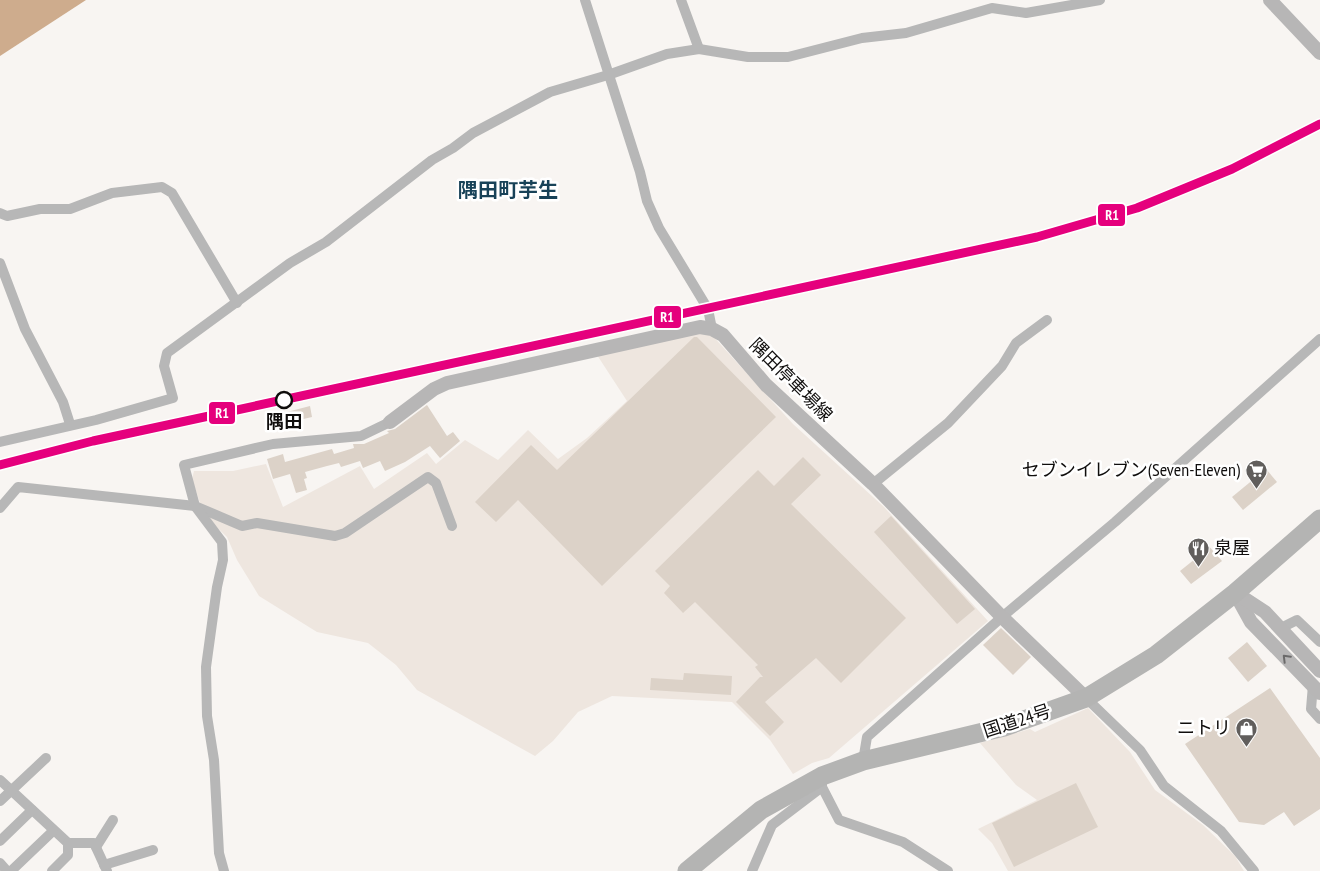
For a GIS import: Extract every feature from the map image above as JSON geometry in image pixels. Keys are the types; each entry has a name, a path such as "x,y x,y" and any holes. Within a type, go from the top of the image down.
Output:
{"highway":[{"name":"国道24号","path":"687,871 761,810 863,761 1004,727 1086,698 1156,655 1235,592 1320,519"}],"main road":[{"path":"1270,0 1320,53"},
{"path":"390,422 434,389 447,383 700,327 712,328"},
{"name":"隅田停車場線","path":"712,328 723,335 766,385 873,484 1002,617 1086,698"},
{"path":"1235,592 1265,612 1320,671"},
{"path":"1235,592 1251,622 1316,689"}],"street":[{"path":"585,0 640,172 647,201 659,228 708,309 712,328"},
{"path":"681,0 699,49"},
{"path":"0,442 70,424 96,420 173,398 164,366 167,353 290,263 326,242 432,160 454,148 473,133 550,92 608,75 667,54 699,49 748,57 788,57 862,38 906,33 992,8 1026,13 1100,0"},
{"path":"0,213 7,216 40,209 70,209 112,193 162,187 172,193 237,303"},
{"path":"0,262 25,329 64,402 70,424"},
{"path":"873,484 948,423 1002,366 1016,343 1047,320"},
{"path":"863,761 867,738 1002,617 1115,522 1320,338"},
{"path":"224,871 218,853 214,760 207,716 206,667 217,587 223,560 222,542 195,506 184,465 273,444 361,436 390,422"},
{"path":"0,508 18,487 195,506 242,526 256,523 335,536 345,532 428,477 436,483 452,526"},
{"path":"1279,629 1297,620 1320,642"},
{"path":"1316,689 1311,709 1320,719"},
{"path":"1086,698 1140,750 1164,786 1221,830 1254,871"},
{"path":"0,801 46,758"},
{"path":"0,780 68,843 94,843 105,868 154,850"},
{"path":"752,871 772,825 822,781 839,820 903,842 948,871"},
{"path":"0,841 32,810"},
{"path":"96,847 113,820"},
{"path":"11,871 53,831"},
{"path":"52,871 68,855 68,843"},
{"path":"0,863 7,871"}],"shaded area":[{"path":"0,0 86,0 0,56"},
{"path":"702,331 711,334 793,424 884,507 988,621 829,758 812,763 793,774 770,740 732,702 612,696 578,712 553,741 535,756 417,690 396,665 368,643 317,632 259,596 237,560 227,537 204,515 192,479 194,471 233,471 266,464 283,507 360,466 374,489 427,453 436,464 465,440 498,460 528,430 558,459 587,438 627,401 597,355"},
{"path":"1088,708 1130,752 1155,790 1203,825 1235,856 1244,871 1008,871 992,843 978,829 1037,800 1016,785 980,743 1030,729 1035,732"}],"building":[{"path":"694,337 697,337 776,417 602,586 518,500 496,522 475,502 531,445 557,470"},
{"path":"427,405 447,436 453,432 460,441 440,458 430,446 405,462 385,471 380,461 363,468 360,461 341,467 339,463 305,472 307,478 304,479 307,490 296,493 290,474 273,479 267,459 283,454 285,462 332,449 334,454 354,448 353,444 364,444 389,433 387,431 395,429"},
{"path":"310,406 312,417 286,423 283,413"},
{"path":"803,457 821,475 791,504 906,618 841,683 816,658 765,702 784,722 770,736 736,702 760,677 763,677 755,667 758,665 695,602 683,613 664,593 670,586 655,571 758,470 774,486"},
{"path":"1266,469 1277,482 1243,510 1232,497"},
{"path":"891,516 975,609 957,624 874,532"},
{"path":"1207,544 1222,561 1191,584 1180,571 1200,555 1198,552"},
{"path":"1001,628 1031,657 1013,675 983,645"},
{"path":"1247,642 1267,666 1248,682 1228,658"},
{"path":"684,673 732,676 731,695 650,690 651,678 683,680"},
{"path":"1270,688 1320,758 1320,809 1294,826 1284,812 1264,825 1239,822 1185,744"},
{"path":"1076,783 1098,827 1014,867 992,823"}],"transit line":[{"name":"R1","path":"0,465 93,441 1037,237 1137,208 1232,169 1320,124"}],"place":[{"name":"隅田","path":"284,400"},
{"name":"セブンイレブン(Seven-Eleven)","path":"1256,489"},
{"name":"泉屋","path":"1198,567"},
{"name":"ニトリ","path":"1247,747"}],"district":[{"name":"隅田町芋生","path":"508,190"}]}
